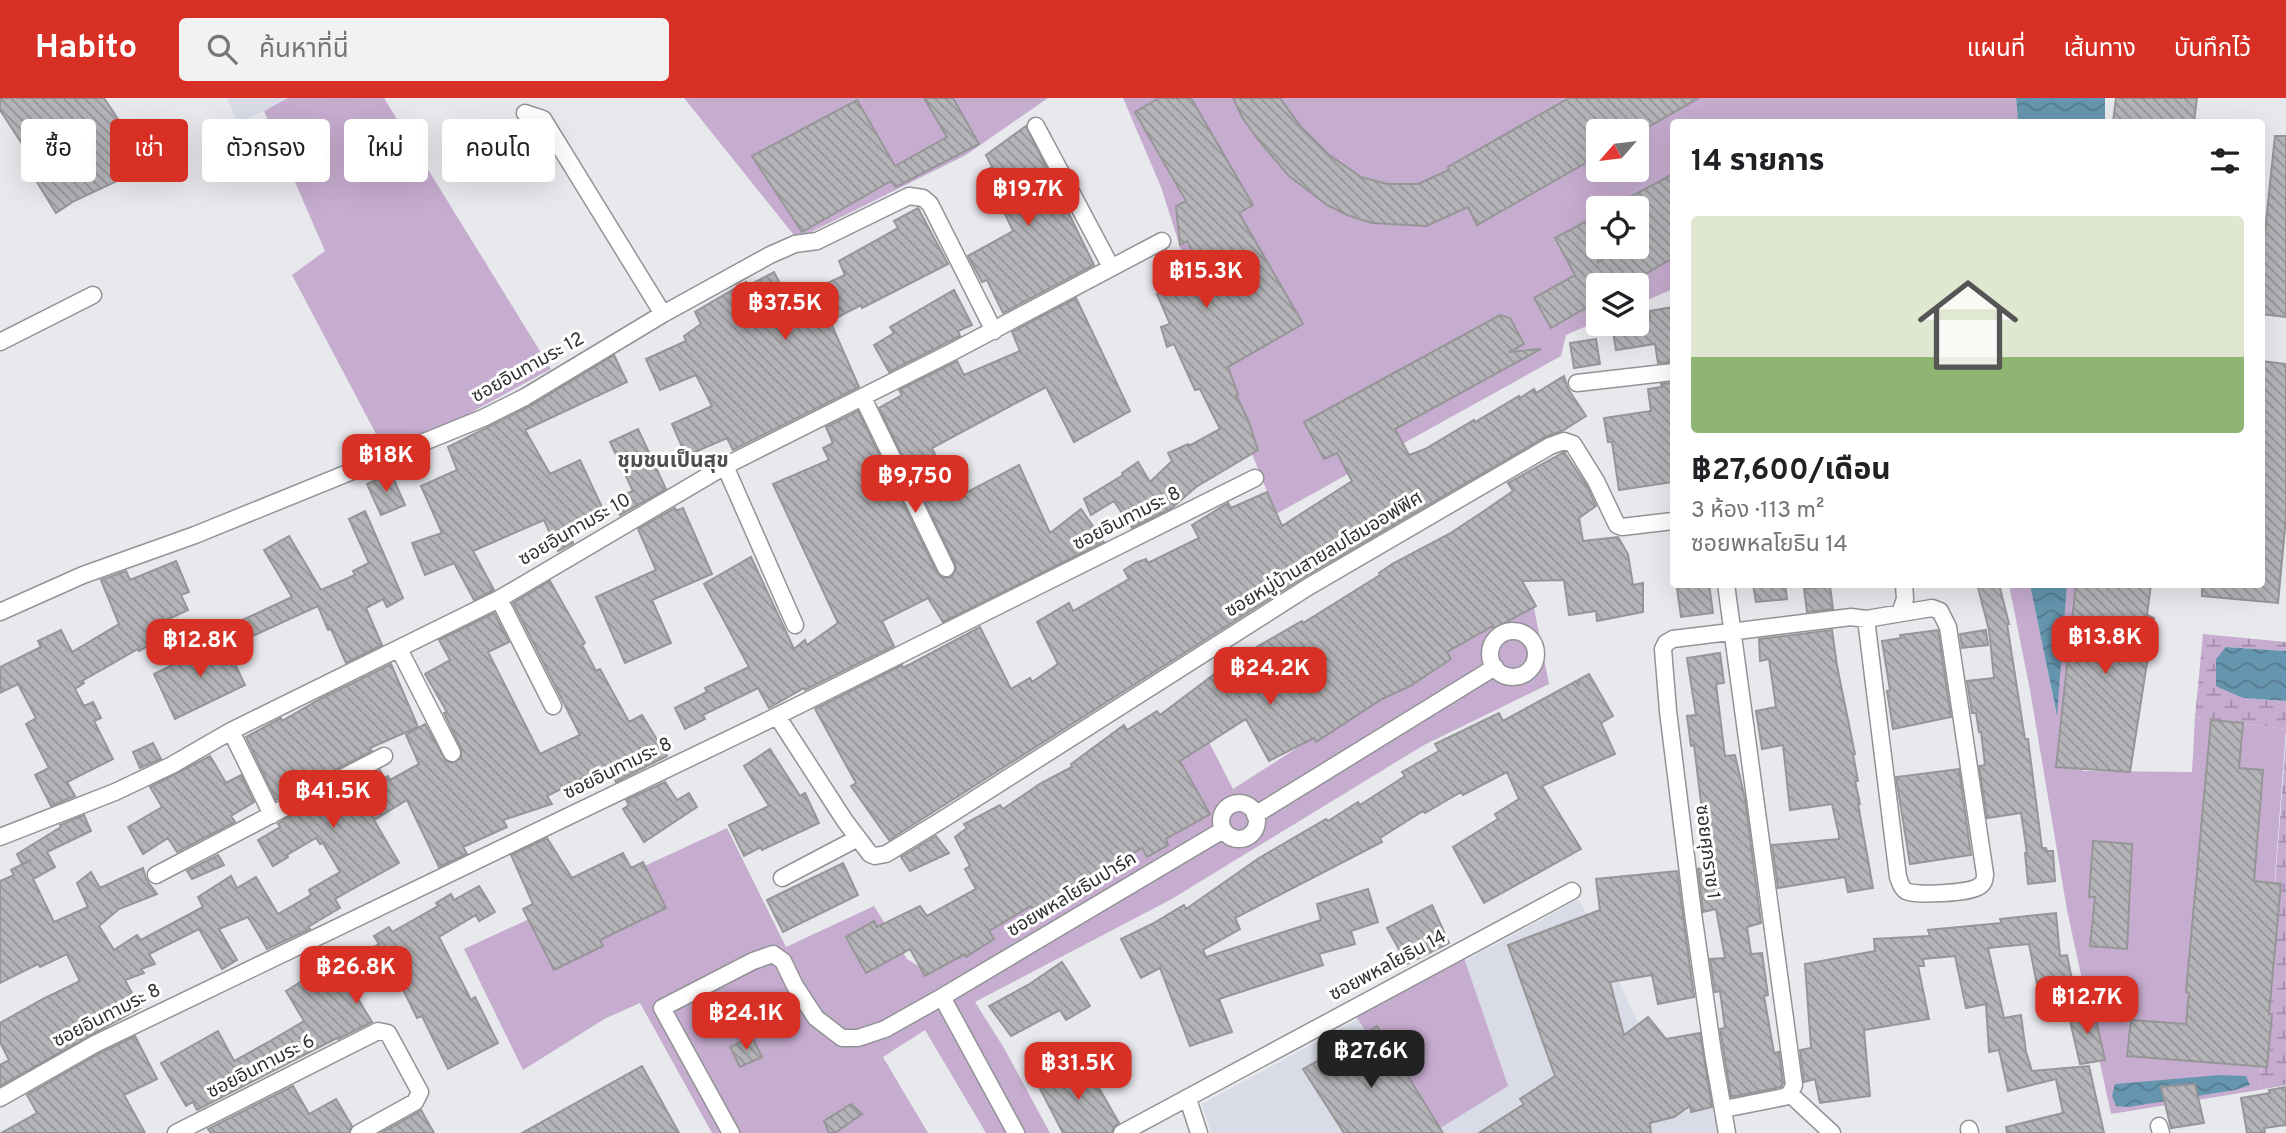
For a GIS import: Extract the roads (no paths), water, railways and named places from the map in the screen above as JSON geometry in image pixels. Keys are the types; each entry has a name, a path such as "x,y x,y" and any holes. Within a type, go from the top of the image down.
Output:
{"street":[{"path":"525,113 543,119 663,314"},
{"path":"1036,126 1111,267"},
{"name":"ซอยอินทามระ 12","path":"0,612 83,575 195,535 483,418 525,397 663,314 783,249 817,241 909,196 916,196 930,204 994,331"},
{"name":"ซอยอินทามระ 10","path":"0,837 114,792 172,765 231,732 499,599 725,466 994,331 1162,242"},
{"path":"0,342 93,295"},
{"path":"1577,383 1670,372"},
{"path":"863,398 946,568"},
{"name":"ซอยหมู่บ้านสายลมโฮมออฟฟิศ","path":"777,716 870,854 886,854 1308,587 1550,446 1563,442 1573,444 1596,481 1617,525 1622,527 1670,521"},
{"path":"725,466 794,625"},
{"name":"ซอยอินทามระ 8","path":"0,1098 95,1044 777,716 1255,478"},
{"path":"1724,1109 1784,1097 1790,1094 1794,1085 1727,588"},
{"path":"1900,613 1905,599 1904,588"},
{"path":"499,599 553,706"},
{"name":"ซอยศุภราช 1","path":"1727,1133 1693,913 1662,656 1667,643 1673,639 1851,617 1866,619 1932,608 1940,611 1948,627 1985,874 1980,887 1916,894 1901,886 1866,619"},
{"path":"399,649 452,753"},
{"path":"1255,815 1495,667"},
{"path":"231,732 272,815"},
{"path":"156,875 384,756"},
{"path":"1237,803 1248,806 1255,815 1256,826 1249,836 1232,838 1223,830 1223,813 1231,805 1237,803"},
{"name":"ซอยพหลโยธินปาร์ค","path":"731,1133 662,1009 753,961 774,954 783,961 794,986 816,1017 842,1038 858,1038 885,1029 942,997 1223,830"},
{"path":"782,878 858,838"},
{"name":"ซอยพหลโยธิน 14","path":"1122,1133 1188,1100 1572,891"},
{"path":"942,997 1016,1133"},
{"name":"ซอยอินทามระ 6","path":"176,1133 378,1031 388,1033 420,1092 415,1102 359,1133"},
{"path":"1790,1094 1832,1133"},
{"path":"1188,1100 1199,1133"}],"water":[{"path":"2016,98 2105,98 2105,119 2018,119"},
{"path":"2031,588 2067,588 2057,716"},
{"path":"2226,647 2286,651 2286,701 2243,698 2216,686 2216,659"},
{"path":"2220,1075 2246,1076 2250,1085 2235,1090 2128,1107 2116,1106 2112,1096 2115,1084"}],"district":[{"name":"ชุมชนเป็นสุข","path":"673,461"}]}
